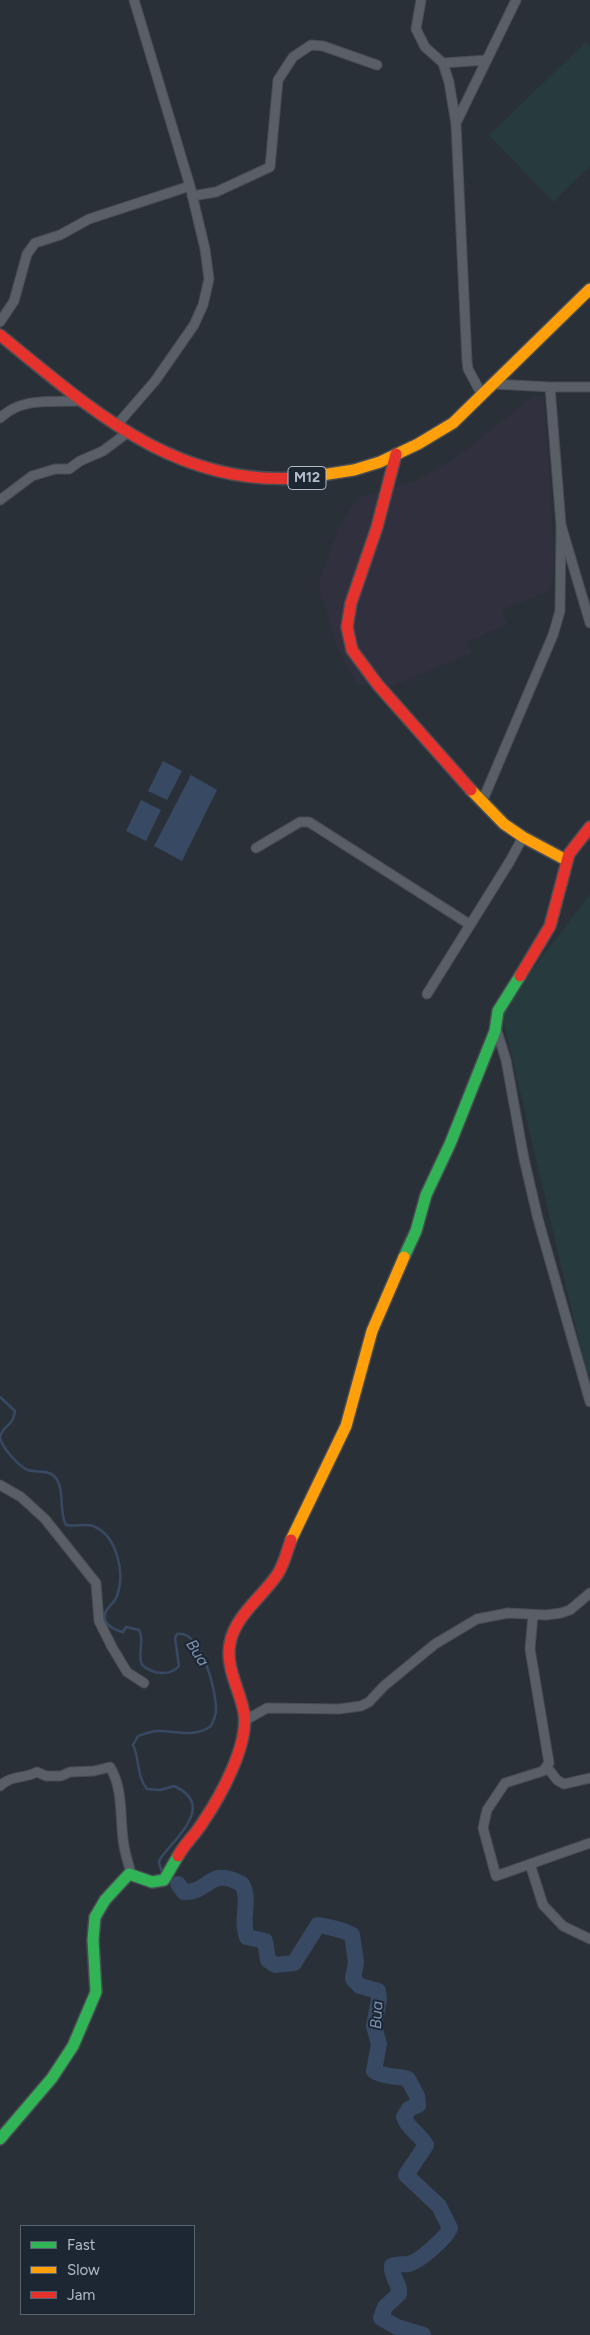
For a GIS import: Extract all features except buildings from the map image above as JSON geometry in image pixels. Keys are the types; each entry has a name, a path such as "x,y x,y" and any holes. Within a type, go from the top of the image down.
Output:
{"main road":[{"name":"M12","path":"0,335 116,426 164,453 190,463 244,476 268,479 297,479 355,470 396,454 453,422 590,290"},
{"path":"396,454 380,518 351,603 347,627 352,650 378,685 482,802 504,824 522,837 566,860"},
{"path":"0,2139 52,2078 73,2046 97,1983 93,1929 94,1918 131,1874 158,1883 167,1876 185,1844 203,1823 239,1752 244,1721 228,1658 230,1641 246,1609 278,1574 292,1537 316,1485 334,1454 346,1426 372,1331 392,1282 416,1232 426,1195 450,1144 496,1028 498,1011 550,926 566,860 590,827"}],"street":[{"path":"116,426 156,381 194,325 203,305 209,279 205,249 190,186 134,0"},
{"path":"421,0 416,29 425,47 443,63 449,82 456,124 467,361 468,369 482,395"},
{"path":"456,124 516,0"},
{"path":"192,196 216,192 270,167 278,80 293,57 301,50 311,45 322,46 377,65"},
{"path":"443,63 487,60"},
{"path":"0,322 14,301 26,254 35,243 60,235 89,219 190,186"},
{"path":"494,384 550,387 590,386"},
{"path":"482,802 553,635 560,611 561,525 550,387"},
{"path":"0,418 18,405 35,402 83,401"},
{"path":"0,500 32,476 55,469 69,469 80,461 103,451 127,433"},
{"path":"561,525 590,623"},
{"path":"581,595 590,590"},
{"path":"256,848 300,822 309,822 469,924"},
{"path":"427,994 510,861 522,837"},
{"path":"496,1028 506,1060 524,1159 538,1219 590,1402"},
{"path":"0,1485 21,1497 45,1518 96,1583 99,1621 112,1647 128,1672 144,1683"},
{"path":"244,1721 267,1708 339,1709 361,1706 369,1702 384,1686 435,1644 477,1619 508,1613 533,1615 561,1613 570,1610 590,1593"},
{"path":"533,1615 530,1649 549,1760 547,1767 543,1771 504,1783 487,1810 483,1823 496,1876 590,1843"},
{"path":"0,1786 10,1778 26,1778 37,1772 46,1776 61,1776 70,1772 78,1773 110,1767 117,1783 122,1816 122,1837 131,1874"},
{"path":"547,1767 557,1780 564,1784 590,1778"},
{"path":"530,1864 543,1905 563,1926 590,1939"}],"shaded area":[{"path":"544,396 555,564 551,590 502,610 507,624 467,642 471,653 392,686 357,684 337,647 318,584 340,525 357,498 414,481 454,459 532,397"}],"green space":[{"path":"586,42 590,46 590,166 553,202 489,135"},
{"path":"590,894 590,1374 587,1375 501,1011"}],"water":[{"path":"163,761 182,771 167,800 148,791"},
{"path":"191,775 217,790 182,861 154,846"},
{"path":"141,800 161,810 146,841 126,831"}],"waterway":[{"name":"Bua","path":"0,1397 15,1411 12,1420 3,1430 0,1437"},
{"name":"Bua","path":"0,1438 7,1451 24,1468 51,1474 58,1481 62,1513 66,1525 93,1526 102,1531 114,1547 120,1567 119,1587 116,1599 107,1609 105,1619 110,1626 123,1632 126,1627 139,1630 141,1634 140,1656 142,1665 161,1673 171,1672 179,1666 175,1638 177,1634 186,1635 194,1642 206,1664 216,1703 216,1712 211,1726 205,1730 192,1733 150,1732 138,1736 133,1745 141,1778 147,1789 160,1790 174,1786 186,1794 192,1802 193,1811 189,1821 160,1859 159,1863 162,1872"},
{"name":"Bua","path":"178,1884 184,1892 193,1891 211,1881 223,1878 242,1884 246,1897 245,1930 247,1937 265,1941 268,1960 275,1965 294,1963 318,1925 352,1935 356,1962 353,1979 360,1986 378,1991 379,2000 374,2026 379,2044 374,2071 382,2075 408,2079 417,2096 418,2105 409,2109 404,2117 408,2125 426,2145 406,2175 439,2206 450,2228 438,2243 413,2263 392,2266 399,2294 385,2307 381,2318 397,2327 423,2335"}],"traffic: fast":[{"path":"404,1257 416,1231 426,1195 450,1144 495,1031 498,1011 520,976"},
{"path":"0,2139 52,2078 73,2046 96,1992 93,1940 95,1917 105,1900 129,1874 152,1882 164,1880 178,1856"}],"traffic: slow":[{"path":"309,477 354,470 380,462 418,444 453,423 590,289"},
{"path":"471,790 504,824 523,837 566,860"},
{"path":"291,1540 346,1426 372,1331 404,1257"}],"traffic: jam":[{"path":"0,335 69,391 105,417 141,440 179,458 219,471 262,478 309,477"},
{"path":"396,454 377,527 351,603 347,627 352,650 378,685 471,790"},
{"path":"520,976 550,926 569,854 590,827"},
{"path":"178,1856 200,1826 225,1785 238,1755 242,1740 244,1713 231,1670 229,1652 233,1633 243,1615 277,1575 291,1540"}]}
